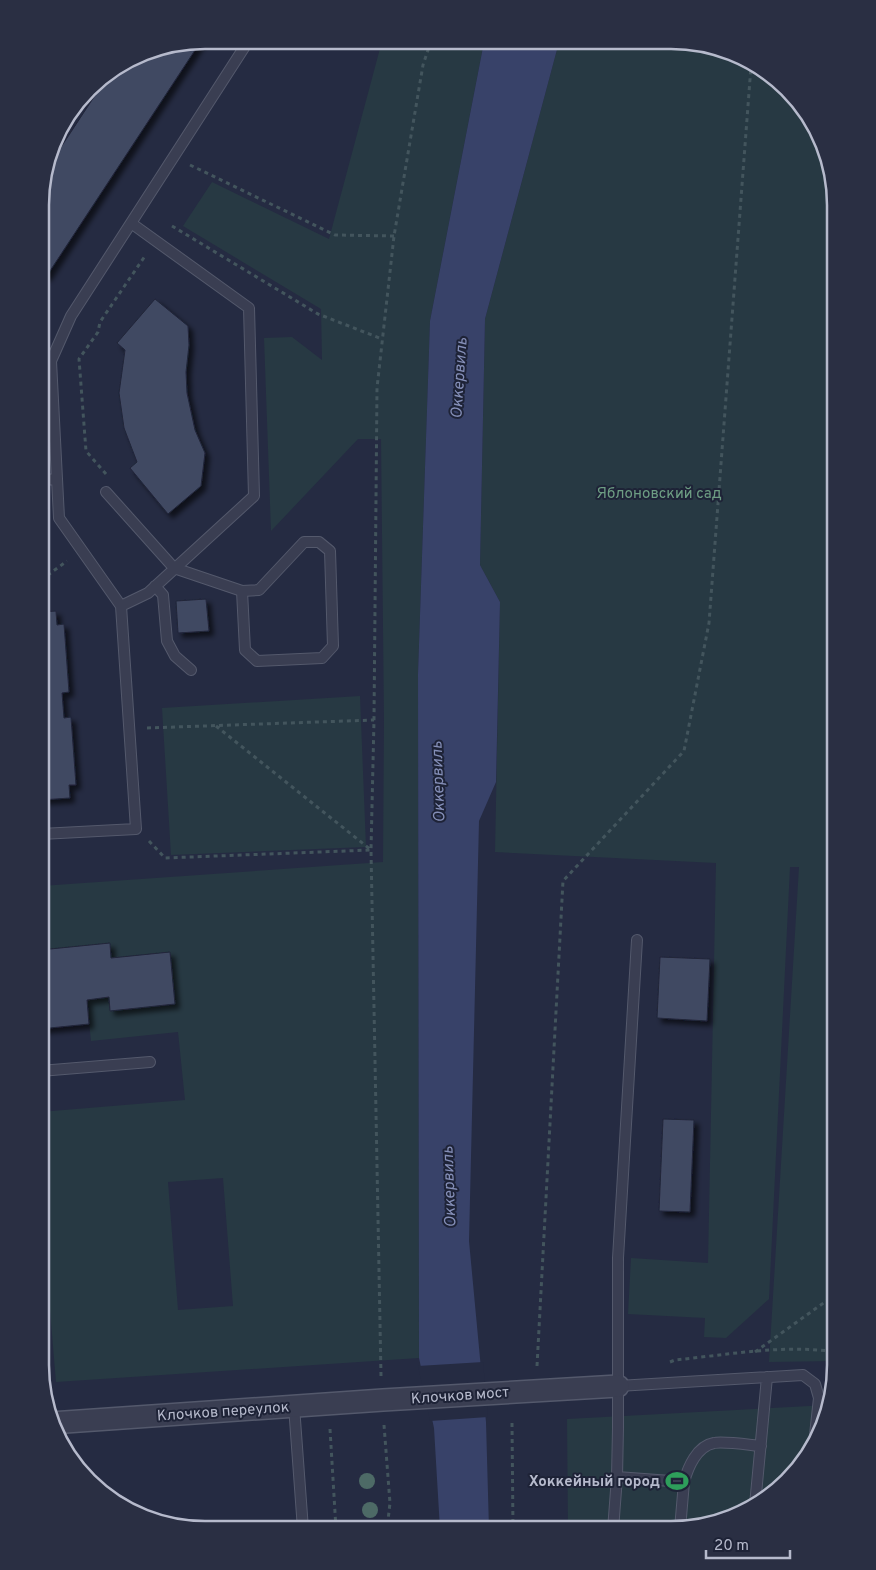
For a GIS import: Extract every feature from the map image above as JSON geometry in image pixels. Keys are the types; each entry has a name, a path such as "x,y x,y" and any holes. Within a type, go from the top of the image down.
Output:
{"street":[{"name":"Клочков мост","path":"388,1399 618,1386"},
{"name":"Клочков переулок","path":"60,1422 388,1399"}],"lane":[{"path":"49,834 136,829 121,606 59,518 51,361 71,316 243,49"},
{"path":"121,606 148,593 254,496 249,308 131,223"},
{"path":"49,480 57,479"},
{"path":"106,492 174,568 242,591 260,590 304,542 320,542 330,551 334,646 322,658 257,661 245,650 242,591"},
{"path":"155,586 164,595 167,641 175,656 191,670"},
{"path":"613,1521 617,1476 618,1258 637,940"},
{"path":"49,1070 150,1062"},
{"path":"618,1386 803,1375 815,1384 820,1398 817,1420"},
{"path":"756,1495 767,1377"},
{"path":"294,1406 302,1521"},
{"path":"681,1521 684,1482 688,1469 699,1452 713,1443 761,1446"},
{"path":"617,1476 684,1482"}],"path":[{"path":"389,1521 388,1399 371,850 374,720 376,388 394,236 423,65 428,49"},
{"path":"538,1362 563,881 684,751 710,623 750,70"},
{"path":"174,157 335,235 394,236"},
{"path":"141,208 318,314 382,339"},
{"path":"106,492 109,476 86,451 79,358 98,332 100,322 156,241"},
{"path":"49,574 82,550"},
{"path":"130,729 374,720"},
{"path":"215,726 371,850"},
{"path":"136,829 165,858 371,850"},
{"path":"755,1352 827,1300"},
{"path":"814,1349 827,1351"},
{"path":"512,1423 512,1521"},
{"path":"330,1429 336,1521"}],"green space":[{"path":"380,49 483,49 430,321 418,674 419,1358 56,1382 49,1298 49,1111 185,1100 178,1032 91,1041 87,1000 109,997 111,1011 175,1004 170,952 111,958 109,943 49,949 49,885 383,862 384,721 381,439 358,439 271,531 264,338 292,337 322,360 321,309 183,226 212,182 329,239","holes":["223,1178 233,1306 178,1310 168,1182"]},
{"name":"Яблоновский сад","path":"557,49 682,49 722,57 758,75 774,87 801,118 819,154 826,184 827,204 827,1361 769,1362 799,867 790,867 769,1299 726,1338 704,1337 705,1318 628,1314 631,1258 708,1263 716,863 495,852 500,602 480,565 485,319"},
{"path":"360,696 366,847 171,855 162,708"},
{"name":"Хоккейный город","path":"822,1405 819,1416 801,1452 782,1476 766,1489 740,1505 722,1513 692,1520 568,1521 567,1419"}],"water":[{"name":"Оккервиль","path":"483,49 557,49 485,319 480,565 500,602 496,782 479,821 469,1241 486,1422 489,1521 440,1521 434,1428 419,1358 418,674 430,321"}],"pier":[{"path":"483,1362 488,1417 430,1421 418,1366"}],"building":[{"path":"195,49 49,272 50,184 58,152 98,91 118,75 154,57"},
{"path":"155,299 188,326 187,393 195,430 205,453 201,486 168,514 130,468 137,462 124,428 119,393 125,350 117,343"},
{"path":"206,599 209,631 178,633 176,601"},
{"path":"49,611 56,611 57,625 64,624 69,692 62,693 64,718 71,717 76,785 69,785 70,798 49,799"},
{"path":"110,943 111,958 170,952 175,1004 110,1011 109,997 87,1000 89,1024 49,1028 49,949"},
{"path":"660,957 710,959 707,1021 657,1018"},
{"path":"663,1119 694,1120 690,1212 659,1211"}],"place":[{"name":"Хоккейный город","path":"677,1481"}]}
